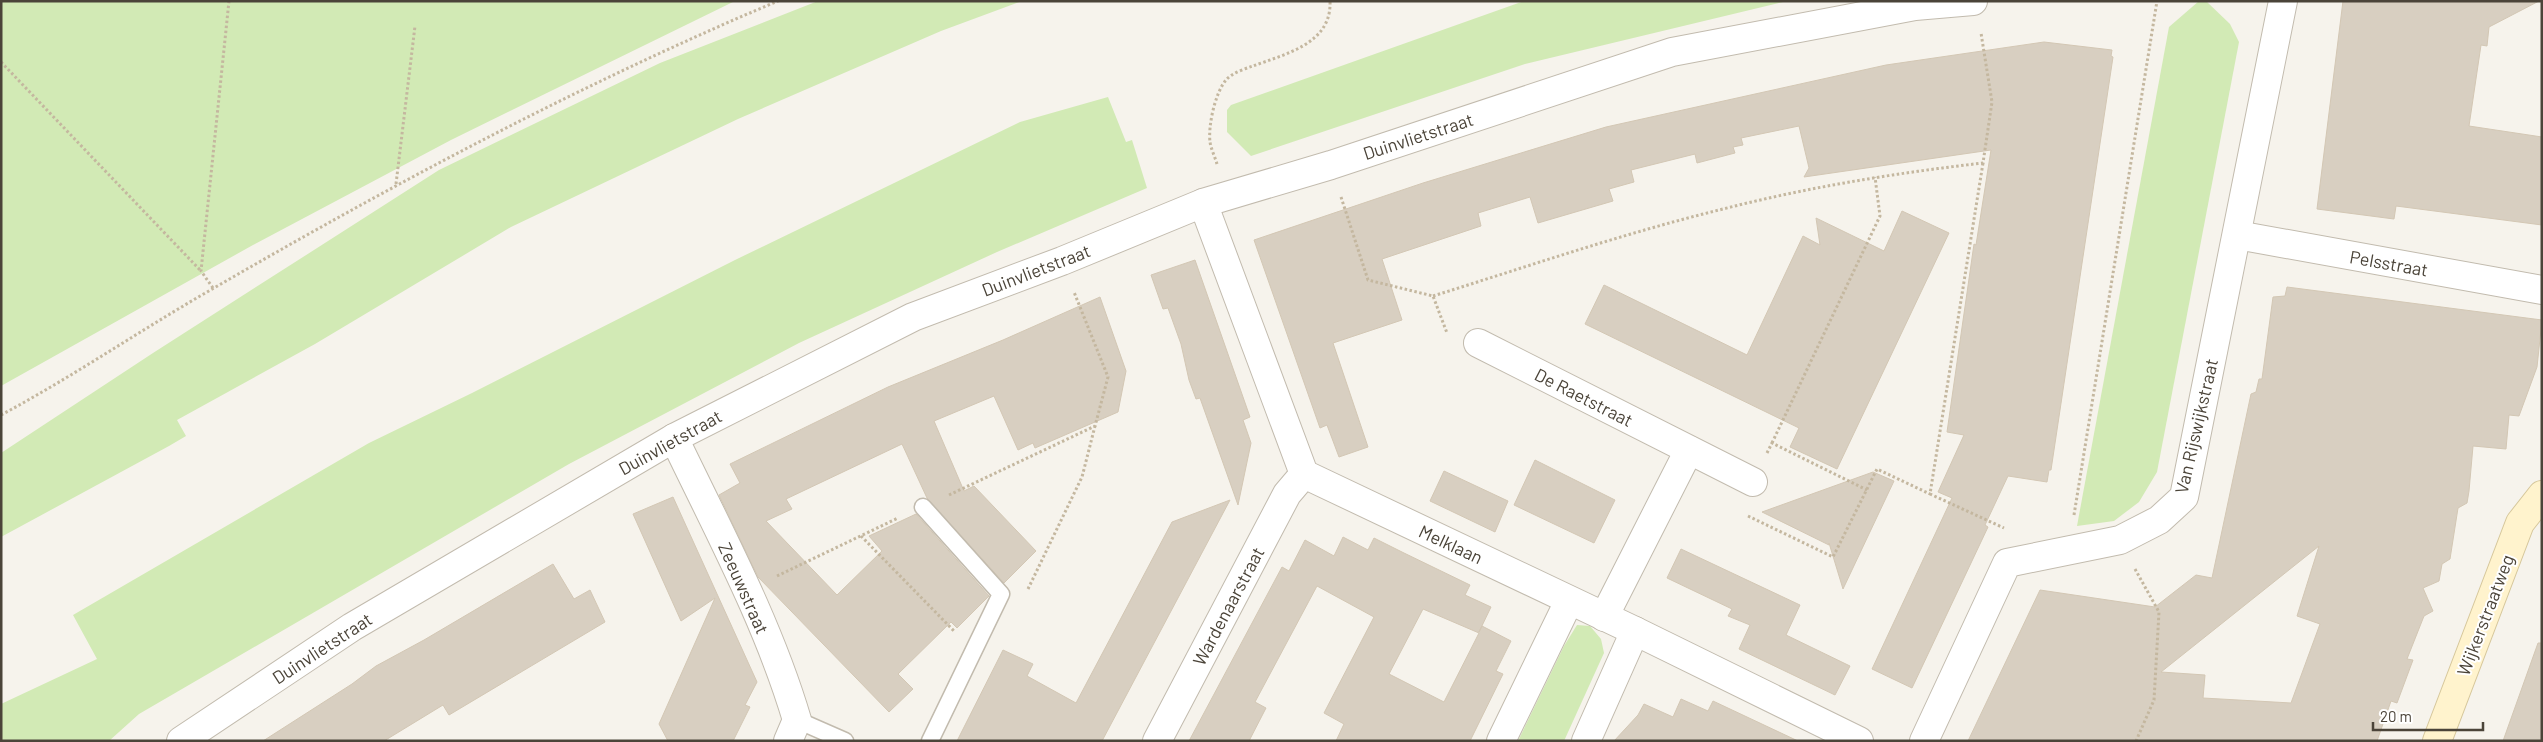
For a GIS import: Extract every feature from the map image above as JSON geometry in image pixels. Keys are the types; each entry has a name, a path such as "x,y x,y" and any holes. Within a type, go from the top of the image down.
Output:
{"street":[{"name":"Duinvlietstraat","path":"181,741 352,627 674,438 912,317 1062,261 1215,199 1331,165 1672,52 1915,6 1973,1"},
{"name":"Van Rijswijkstraat","path":"2007,563 2120,540 2158,520 2184,497 2237,236 2275,3"},
{"path":"1215,199 1304,474"},
{"name":"Pelsstraat","path":"2237,236 2542,290"},
{"name":"De Raetstraat","path":"1478,343 1753,482"},
{"name":"Zeeuwstraat","path":"674,438 747,590 787,686 793,730"},
{"path":"1604,617 1689,450"},
{"name":"Melklaan","path":"1304,474 1635,631 1859,741"},
{"name":"Wardenaarstraat","path":"1157,741 1288,494 1304,474"},
{"name":"Wijkerstraatweg","path":"2437,741 2520,523 2542,495"},
{"path":"1924,741 2007,563"},
{"path":"1501,741 1569,601"},
{"path":"1586,741 1635,631"}],"lane":[{"path":"924,507 1001,594 930,741"},
{"path":"793,730 846,741"}],"path":[{"path":"201,271 229,1"},
{"path":"1,414 34,397 212,288 396,184 675,44 778,1"},
{"path":"1215,199 1210,141 1213,107 1226,80 1242,70 1308,44 1324,30 1330,12 1330,1"},
{"path":"2068,550 2157,1"},
{"path":"396,184 415,26"},
{"path":"1981,29 1992,102 1930,494 2012,532 2007,563"},
{"path":"1,62 201,271 212,288"},
{"path":"1433,296 1626,235 1723,208 1875,177 1983,164"},
{"path":"1753,482 1880,216 1875,177"},
{"path":"747,590 1095,426 1108,376 1062,261"},
{"path":"1772,442 1867,490"},
{"path":"861,536 974,651"},
{"path":"2120,540 2159,612 2154,700 2136,741"}],"green space":[{"path":"1,1 735,1 451,140 253,245 1,386"},
{"path":"818,1 1022,1 941,31 738,119 511,227 315,344 177,420 186,436 1,537 1,453 153,353 439,170 660,63"},
{"path":"1524,1 1787,1 1525,64 1251,156 1227,132 1227,110 1231,105"},
{"path":"2199,1 2206,1 2230,24 2239,42 2157,472 2139,502 2114,521 2077,526 2169,27"},
{"path":"1108,97 1126,142 1132,140 1147,188 997,252 799,343 569,464 139,714 109,741 1,741 1,704 97,659 73,615 369,443 735,260 1020,122"},
{"path":"1577,625 1590,626 1601,639 1604,653 1564,741 1518,741 1564,646"}],"building":[{"path":"2343,1 2539,1 2489,27 2487,46 2481,45 2469,126 2542,137 2542,225 2396,206 2394,219 2317,209"},
{"path":"2044,42 2112,50 2111,56 2113,57 2051,470 2049,470 2047,482 2008,476 1985,525 1988,527 1912,688 1872,669 1952,498 1938,492 1964,435 1947,432 1974,244 1976,245 1991,150 1804,177 1809,168 1799,126 1741,138 1743,145 1733,147 1735,153 1697,163 1695,154 1631,170 1634,182 1609,189 1613,201 1538,223 1530,197 1478,213 1481,226 1382,259 1402,320 1333,343 1368,447 1339,457 1327,425 1320,428 1254,240 1423,183 1606,127 1886,65"},
{"path":"1902,211 1949,233 1837,469 1790,447 1799,428 1585,324 1604,285 1747,355 1803,236 1820,245 1816,218 1884,251"},
{"path":"1195,260 1250,417 1243,420 1251,443 1238,505 1200,398 1196,399 1189,380 1181,344 1168,308 1163,309 1151,275"},
{"path":"2287,287 2542,320 2537,367 2519,416 2509,415 2506,449 2473,446 2467,503 2458,508 2450,559 2442,564 2439,581 2423,588 2433,611 2424,616 2407,659 2413,660 2397,703 2391,701 2377,741 1968,741 2040,590 2155,607 2196,575 2212,578 2251,394 2256,392 2259,379 2262,379 2273,297 2285,296","holes":["2319,546 2297,616 2320,624 2291,703 2203,698 2205,675 2161,672"]},
{"path":"1100,297 1126,371 1118,412 1035,448 1033,443 1018,450 994,396 934,421 964,491 974,486 1036,551 1004,583 927,498 902,444 786,499 792,509 766,521 837,595 882,551 869,536 916,514 989,596 957,628 951,622 898,674 913,689 889,712 758,577 719,495 740,483 730,464 888,387 1003,340"},
{"path":"1535,460 1615,500 1594,543 1514,505"},
{"path":"1444,471 1508,501 1495,532 1430,501"},
{"path":"1873,472 1894,481 1843,589 1829,543 1829,545 1762,512"},
{"path":"673,497 757,682 745,705 750,707 733,741 668,741 659,724 715,598 681,621 633,514"},
{"path":"1230,500 1102,741 957,741 1003,650 1033,664 1027,676 1076,703 1172,522"},
{"path":"1343,537 1368,550 1374,538 1470,585 1465,595 1491,607 1479,632 1482,626 1511,641 1496,671 1503,674 1470,741 1336,741 1344,724 1324,713 1374,617 1317,586 1255,702 1266,708 1249,741 1189,741 1282,567 1289,571 1305,540 1334,556","holes":["1423,609 1479,633 1444,702 1389,674"]},
{"path":"1681,549 1800,605 1786,635 1850,666 1835,695 1739,649 1750,625 1728,616 1732,609 1667,578"},
{"path":"553,564 574,599 590,590 605,622 449,715 443,705 384,741 263,741 352,684 376,666"},
{"path":"2538,643 2542,643 2542,741 2503,741"},
{"path":"1681,699 1708,711 1713,701 1798,741 1614,741 1638,715 1644,704 1673,717"}]}
